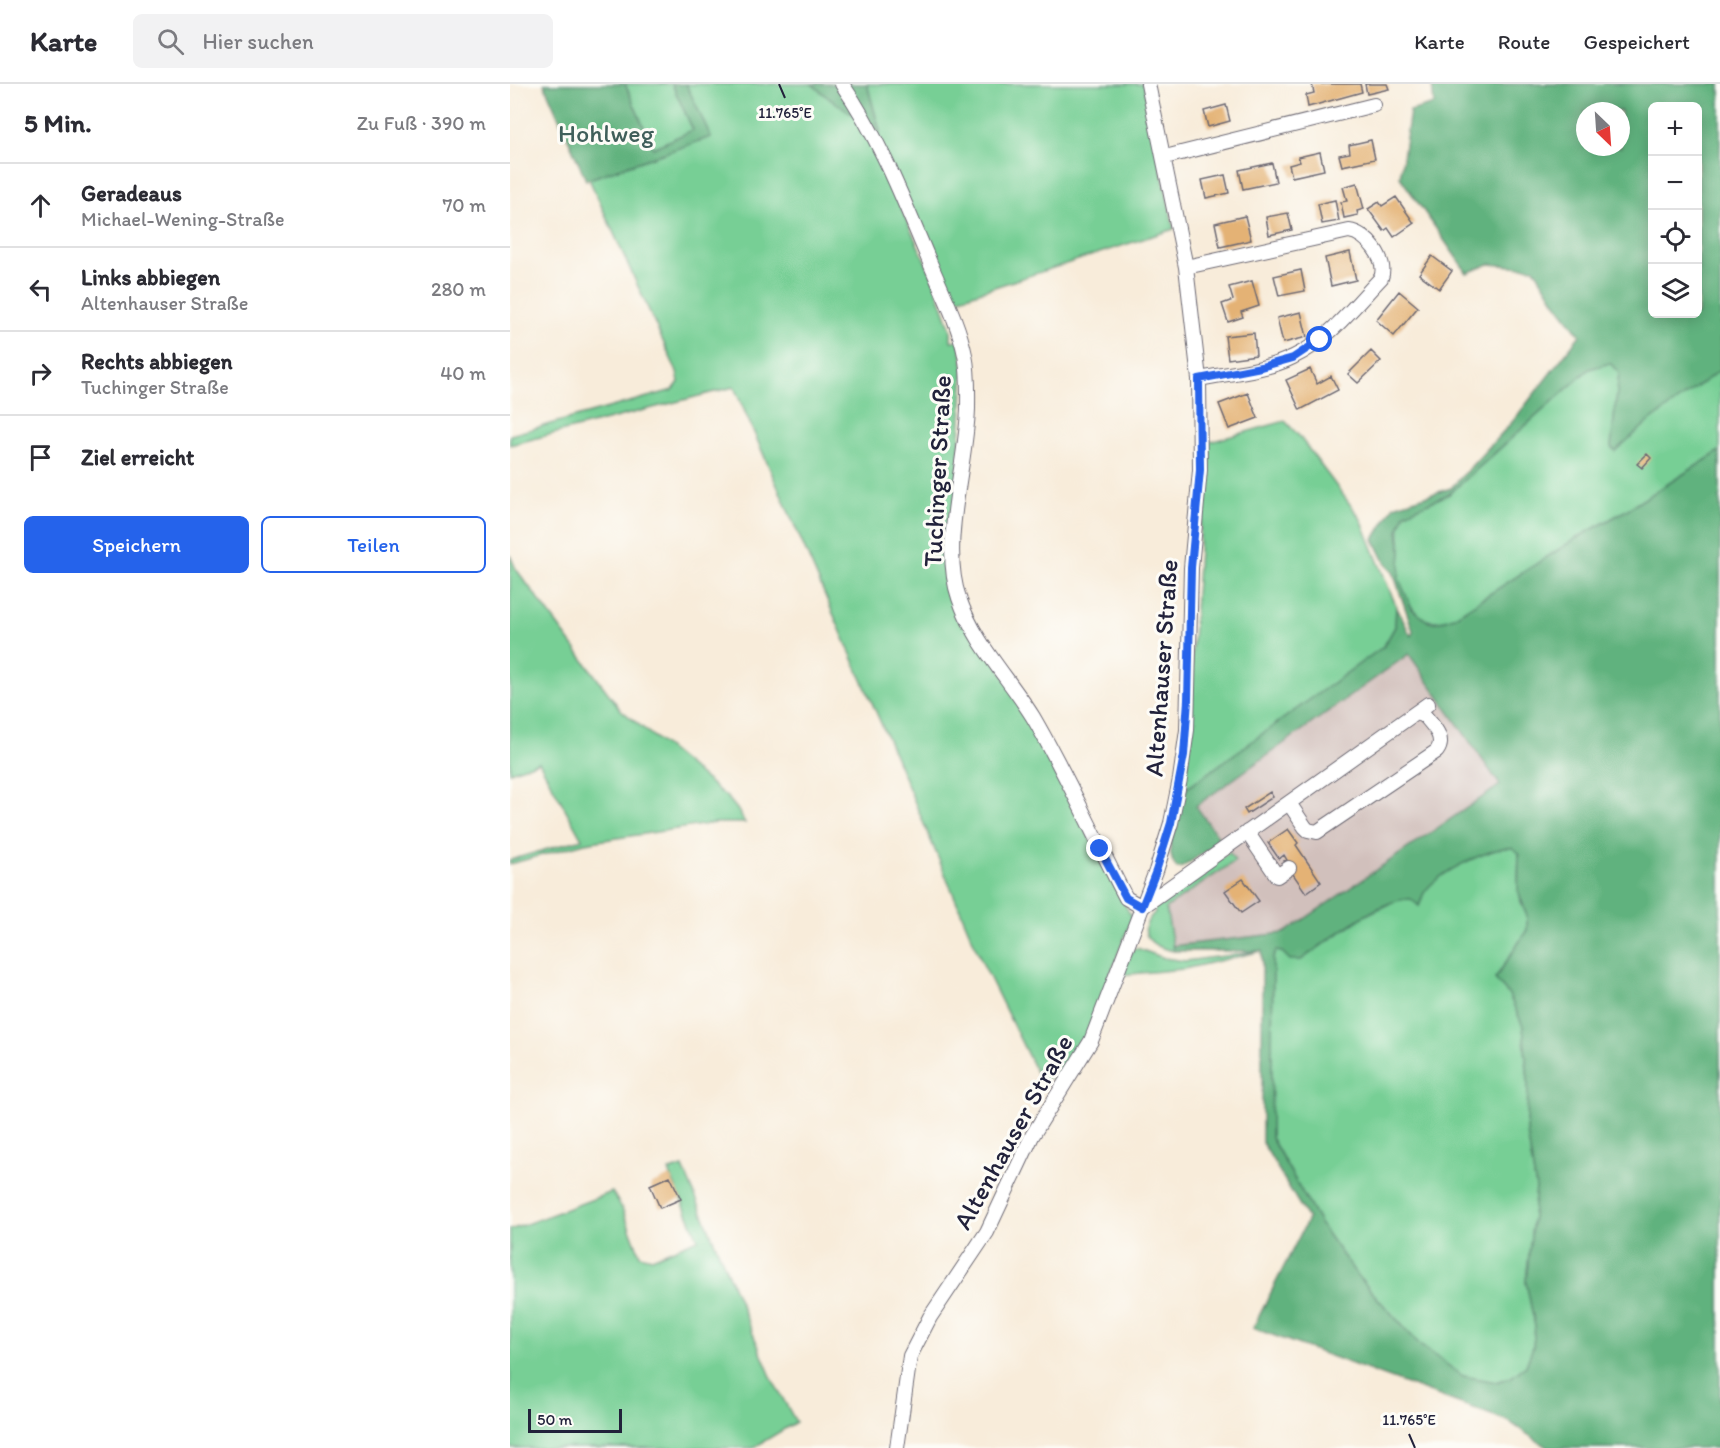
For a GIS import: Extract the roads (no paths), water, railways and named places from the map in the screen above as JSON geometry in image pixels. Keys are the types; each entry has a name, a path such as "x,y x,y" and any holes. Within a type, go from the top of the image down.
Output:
{"street":[{"name":"Tuchinger Straße","path":"842,84 858,109 886,163 947,302 963,345 968,374 968,413 953,539 954,579 959,598 985,647 1035,721 1126,898 1142,907"},
{"name":"Altenhauser Straße","path":"897,1448 910,1356 915,1344 930,1317 987,1232 1032,1136 1091,1041 1156,871 1171,823 1184,755 1188,700 1191,568 1200,470 1199,379 1186,267 1149,84"},
{"path":"1165,157 1374,105"},
{"path":"1186,267 1349,231 1362,234 1373,247 1383,266 1381,278 1320,340 1293,358 1261,367 1199,379"},
{"path":"1142,907 1428,704"},
{"path":"1288,803 1308,830 1317,832 1437,751 1441,744 1439,736 1425,716 1416,713"},
{"path":"1247,832 1277,876 1289,868"}],"park label":[{"name":"Hohlweg","path":"606,133"}]}
